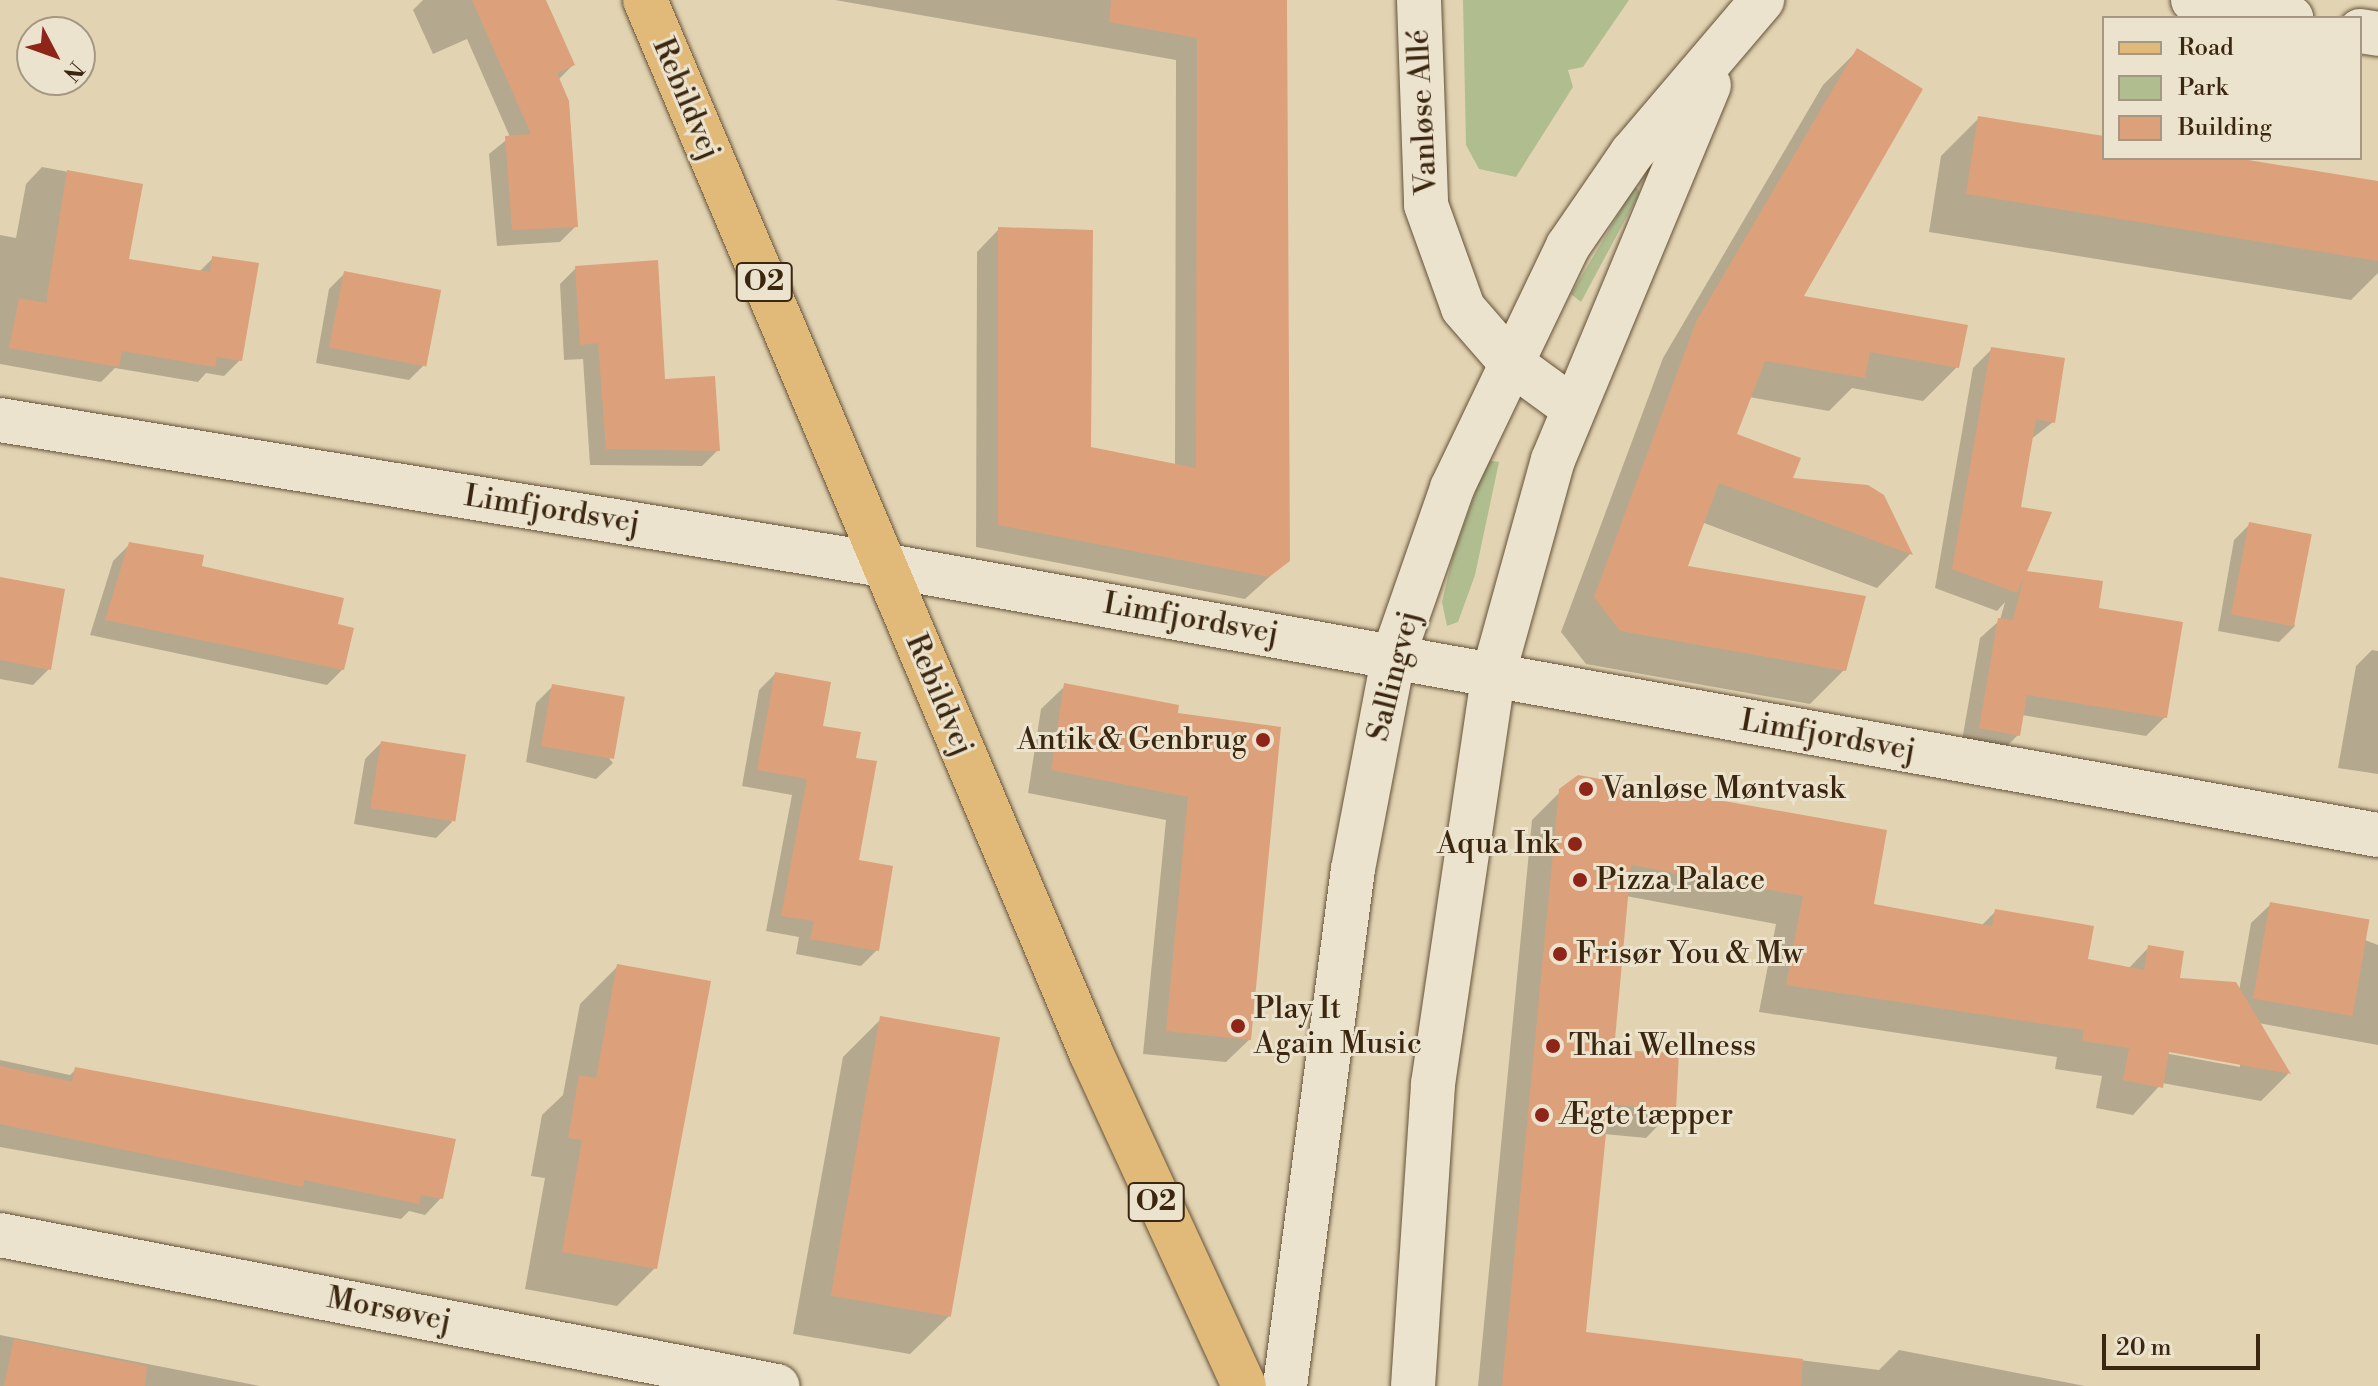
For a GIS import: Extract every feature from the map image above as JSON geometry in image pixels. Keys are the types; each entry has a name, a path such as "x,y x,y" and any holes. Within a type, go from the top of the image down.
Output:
{"main road":[{"name":"Rebildvej","path":"645,0 1161,1214 1244,1386"}],"street":[{"name":"Vanløse Allé","path":"1419,0 1426,205 1463,308 1510,362 1573,408"},
{"name":"Sallingvej","path":"1285,1386 1353,869 1394,654 1452,488 1568,246 1632,153 1725,48 1762,0"},
{"path":"2193,0 2280,16"},
{"name":"Sallingvej","path":"1413,1386 1433,1084 1493,676 1573,408 1725,48"},
{"name":"Limfjordsvej","path":"0,420 883,565 1394,654 1493,676 2378,835"},
{"name":"Morsøvej","path":"0,1235 777,1386"}],"green space":[{"path":"1463,0 1629,0 1583,67 1568,70 1573,87 1516,177 1479,169 1466,145"},
{"path":"1635,186 1640,192 1581,302 1571,294"},
{"path":"1487,460 1499,462 1475,575 1458,622 1447,626 1442,602 1453,555"}],"building":[{"path":"472,0 546,0 575,65 557,73 569,101 578,227 512,230 505,136 531,134"},
{"path":"1111,0 1287,0 1290,561 1269,577 998,525 998,227 1093,230 1091,447 1196,468 1197,38 1109,22"},
{"path":"1857,48 1923,89 1804,296 1968,325 1959,368 1870,352 1865,378 1765,361 1737,434 1801,458 1793,478 1868,485 1884,495 1913,555 1719,483 1688,566 1866,596 1846,671 1620,631 1594,597 1696,322"},
{"path":"1978,116 2102,136 2102,160 2248,160 2378,181 2378,261 1966,194"},
{"path":"67,170 143,184 129,259 210,272 212,256 259,263 242,361 217,357 215,367 122,351 119,367 9,348 19,298 46,303"},
{"path":"658,260 665,379 715,376 720,451 606,449 598,343 580,345 575,266"},
{"path":"344,271 441,290 426,366 329,348"},
{"path":"1991,347 2065,358 2055,423 2036,419 2021,507 2052,512 2027,571 2103,581 2099,608 2183,622 2167,718 2027,695 2020,736 1979,728 1998,618 2013,620 2024,576 2017,593 1952,569"},
{"path":"2249,522 2312,534 2294,626 2231,614"},
{"path":"129,542 204,555 202,566 344,598 338,624 354,628 344,670 105,620"},
{"path":"0,577 65,589 51,670 0,660"},
{"path":"775,672 831,682 823,726 861,732 856,758 877,761 859,860 893,866 879,951 810,939 814,921 781,916 807,779 757,770"},
{"path":"1064,683 1179,705 1178,713 1281,727 1251,1040 1166,1031 1188,797 1051,770"},
{"path":"552,684 625,697 614,759 541,746"},
{"path":"381,741 466,754 455,822 370,808"},
{"path":"1578,775 1887,830 1874,904 1992,926 1995,909 2094,926 2088,959 2144,970 2148,945 2184,951 2180,978 2236,982 2291,1074 2169,1052 2163,1088 2123,1080 2129,1048 2082,1041 2084,1030 1786,985 1803,896 1631,865 1614,1050 1679,1053 1676,1110 1609,1104 1586,1332 1803,1359 1801,1386 1502,1386 1559,789"},
{"path":"2270,902 2369,920 2352,1016 2253,999"},
{"path":"617,964 711,981 657,1269 562,1252 582,1140 568,1138 579,1075 596,1078"},
{"path":"880,1016 1000,1037 951,1317 831,1296"},
{"path":"0,1066 72,1082 75,1067 456,1139 443,1199 421,1195 419,1204 304,1180 303,1187 0,1124"},
{"path":"14,1339 147,1366 145,1386 4,1386"}],"place":[{"name":"Antik & Genbrug","path":"1263,740"},
{"name":"Vanløse Møntvask","path":"1586,789"},
{"name":"Aqua Ink","path":"1575,844"},
{"name":"Pizza Palace","path":"1580,880"},
{"name":"Frisør You & Mw","path":"1560,954"},
{"name":"Play It Again Music","path":"1238,1026"},
{"name":"Thai Wellness","path":"1553,1046"},
{"name":"Ægte tæpper","path":"1542,1115"}]}
